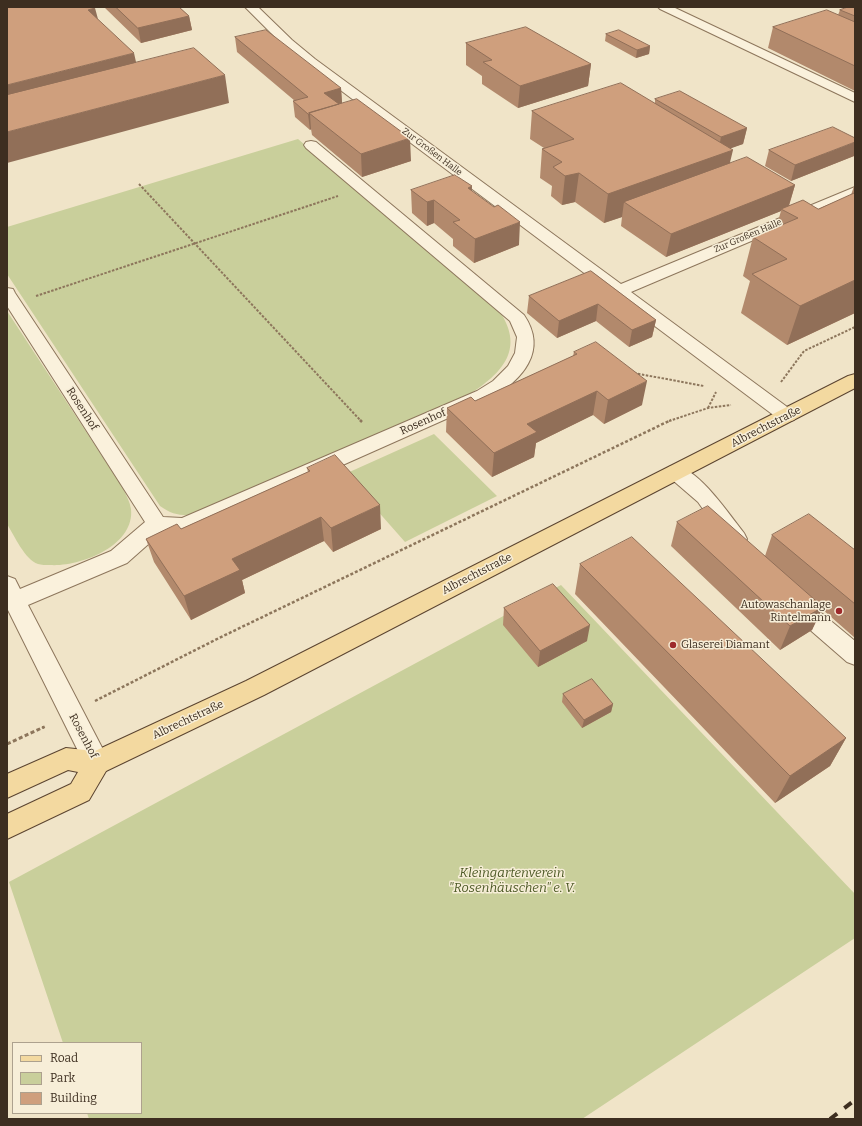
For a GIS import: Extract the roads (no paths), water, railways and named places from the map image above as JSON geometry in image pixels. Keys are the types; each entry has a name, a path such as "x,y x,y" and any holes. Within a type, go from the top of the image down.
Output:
{"main road":[{"name":"Albrechtstraße","path":"97,763 255,688 855,380"},
{"path":"7,786 66,759 97,763 80,792 7,827"}],"street":[{"name":"Zur Großen Halle","path":"251,7 288,43 311,62 787,416"},
{"path":"664,7 855,98"},
{"name":"Rosenhof","path":"97,763 70,713 11,593 118,557 157,524 184,526 484,395 500,385 516,370 524,353 526,337 518,319 312,145"},
{"name":"Zur Großen Halle","path":"619,291 855,192"},
{"name":"Rosenhof","path":"10,298 157,524"},
{"path":"676,472 705,497 736,539 743,559"},
{"path":"777,589 855,655"}],"railway":[{"path":"830,1119 855,1100"}],"place":[{"name":"Autowaschanlage Rintelmann","path":"839,611"},
{"name":"Glaserei Diamant","path":"673,645"}],"park label":[{"name":"Kleingartenverein \"Rosenhäuschen\" e. V.","path":"512,880"}]}
